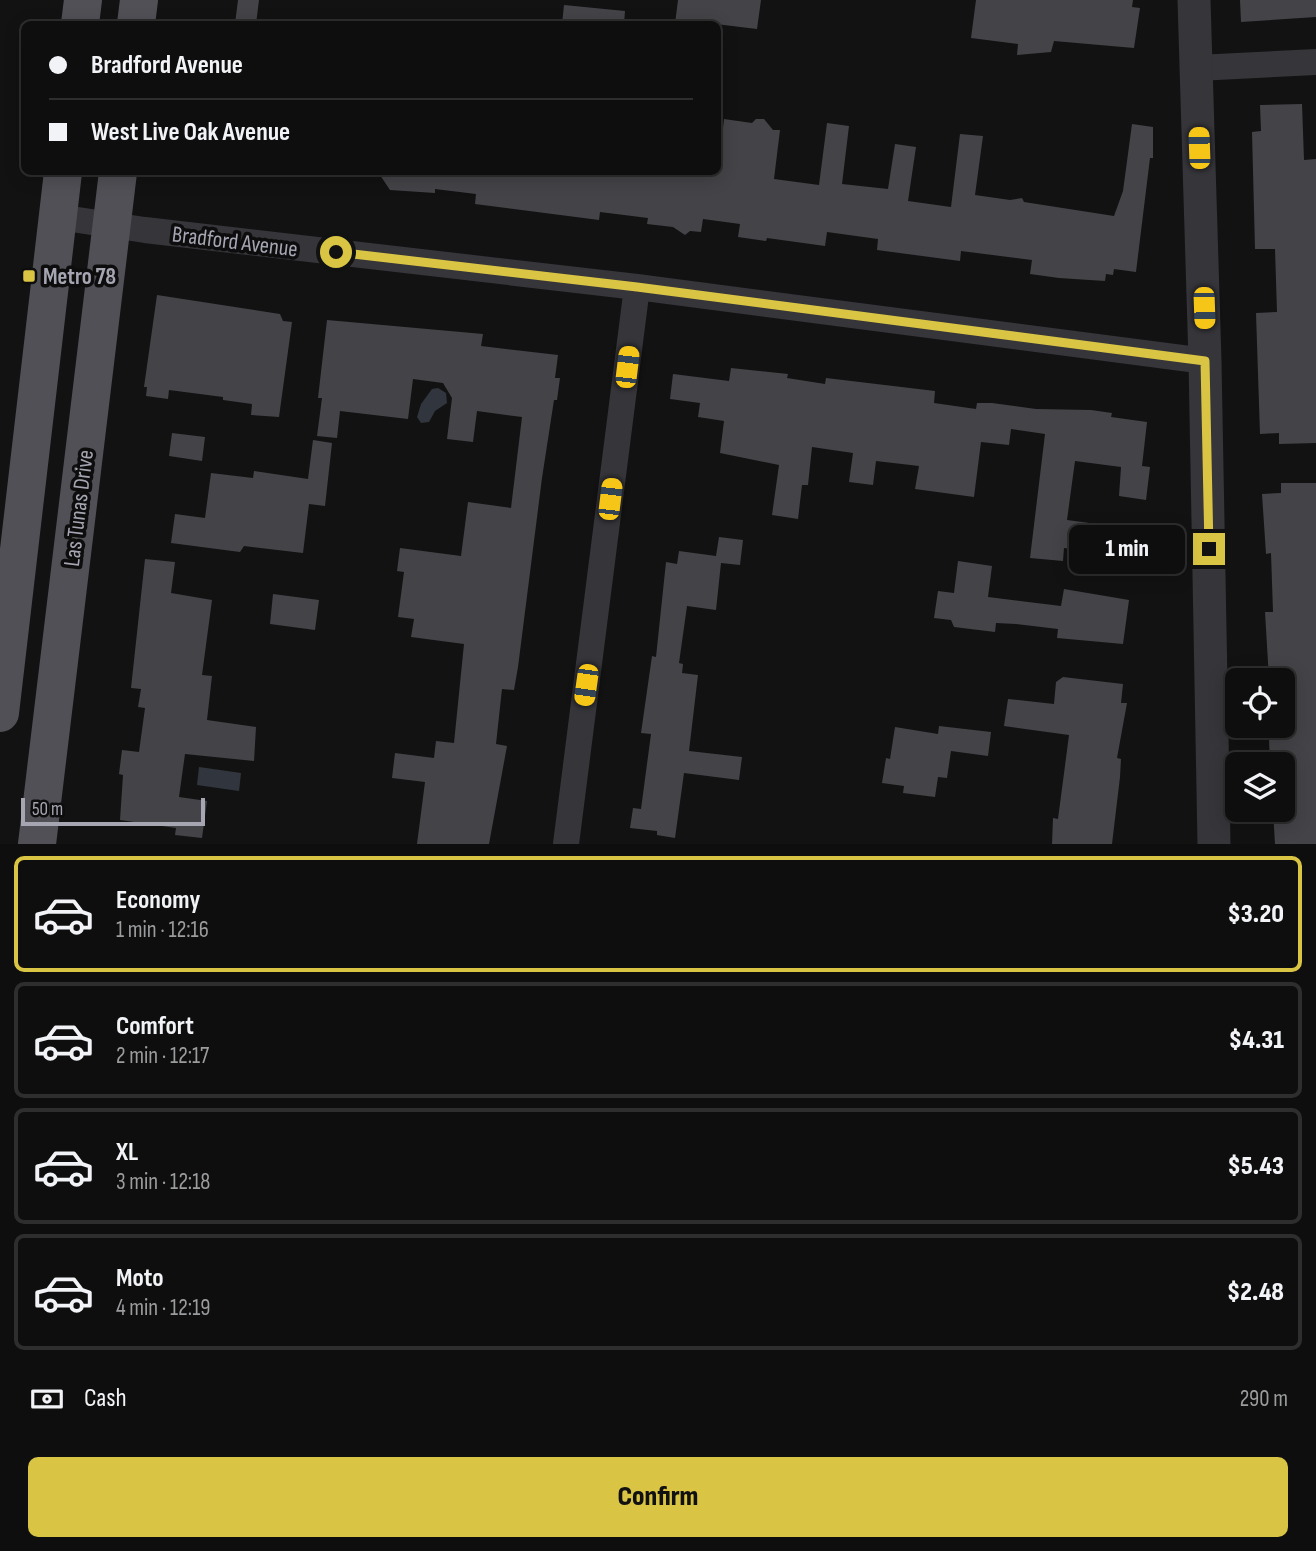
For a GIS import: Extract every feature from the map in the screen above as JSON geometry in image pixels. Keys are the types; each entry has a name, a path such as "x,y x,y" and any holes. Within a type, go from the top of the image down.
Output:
{"main road":[{"path":"80,21 83,0"},
{"path":"136,21 139,0"},
{"path":"0,713 63,175"},
{"name":"Las Tunas Drive","path":"37,844 118,175"}],"street":[{"path":"1194,0 1205,361 1214,844"},
{"path":"1197,68 1316,62"},
{"name":"Bradford Avenue","path":"58,217 145,230 637,287 1205,361"},
{"path":"566,844 637,287"}],"shaded area":[{"path":"438,388 446,393 447,403 435,411 429,422 421,423 417,417 421,404 432,389"},
{"path":"199,767 241,773 239,791 197,785"}],"building":[{"path":"238,0 259,0 256,21 235,21"},
{"path":"678,0 761,0 757,29 721,25 721,21 675,21"},
{"path":"976,0 1133,0 1132,7 1140,8 1134,48 1054,41 1051,52 1017,55 1018,44 971,38"},
{"path":"1240,0 1316,0 1316,17 1241,22"},
{"path":"564,5 625,11 624,21 562,21"},
{"path":"1302,104 1304,160 1316,159 1316,443 1279,444 1279,433 1260,434 1256,313 1277,312 1275,249 1255,249 1252,132 1261,131 1260,105"},
{"path":"724,119 752,123 756,119 764,119 773,130 780,130 774,179 819,185 827,123 849,126 842,184 888,189 895,144 916,147 908,201 951,207 960,134 983,136 975,195 1010,200 1022,198 1024,202 1114,216 1123,191 1132,124 1153,127 1153,158 1150,158 1136,272 1114,269 1113,275 1106,274 1105,281 1059,278 1030,274 1032,260 961,251 960,261 877,250 878,239 827,232 825,246 767,238 766,241 738,237 740,224 703,219 701,232 690,231 685,235 673,227 647,224 648,218 600,212 599,220 475,204 476,194 435,189 435,193 390,190 380,175 721,175"},
{"path":"157,295 280,314 283,321 292,322 279,417 251,415 252,404 223,400 223,397 169,390 168,399 146,396 147,387 144,387"},
{"path":"327,320 483,334 481,346 558,355 555,378 560,378 542,478 518,667 514,690 502,689 496,744 507,746 489,844 417,844 425,782 392,778 395,753 434,758 436,741 454,743 464,644 411,637 414,619 398,617 404,572 397,571 400,548 461,556 468,502 511,508 522,417 477,411 473,442 447,439 452,398 443,383 413,379 408,419 340,411 337,438 317,436 322,398 318,398"},
{"path":"731,368 788,374 787,378 825,384 826,378 935,391 934,403 976,409 977,403 992,403 1036,409 1091,410 1112,413 1111,417 1147,422 1142,466 1150,467 1146,500 1119,496 1121,467 1075,461 1067,520 1127,528 1124,556 1064,548 1063,561 1030,558 1045,434 1011,429 1009,445 981,442 974,497 915,489 919,466 876,461 873,485 849,482 853,453 812,447 808,485 802,485 798,519 772,515 779,465 720,453 724,421 698,417 700,403 670,399 673,374 729,381"},
{"path":"172,433 205,437 202,461 169,456"},
{"path":"313,440 332,443 325,506 309,504 303,553 244,546 240,552 171,543 175,514 205,518 211,473 253,478 254,471 308,479"},
{"path":"1281,483 1316,483 1316,844 1275,844 1274,822 1295,822 1295,752 1270,752 1269,739 1295,738 1295,668 1268,668 1265,612 1273,612 1271,553 1266,554 1262,494 1281,493"},
{"path":"719,537 743,540 740,565 721,563 716,610 687,606 679,663 683,664 682,673 698,675 689,751 742,757 739,780 684,773 675,838 657,835 657,831 630,828 633,808 641,809 651,734 641,733 652,656 656,657 666,562 677,564 679,551 716,556"},
{"path":"145,559 175,562 171,593 212,600 202,675 212,676 207,720 256,727 254,761 185,754 179,797 207,801 202,838 175,835 176,828 120,820 123,775 119,774 122,750 139,752 145,708 138,707 141,689 131,688"},
{"path":"958,561 992,566 988,597 1061,606 1064,589 1129,600 1123,644 1057,638 1058,629 1016,624 996,623 995,632 954,627 951,620 934,618 938,591 954,593"},
{"path":"273,594 319,600 315,630 270,624"},
{"path":"1063,677 1123,684 1121,703 1127,703 1117,758 1121,759 1120,777 1112,844 1052,844 1053,818 1058,819 1069,735 1004,726 1008,699 1054,704 1056,682"},
{"path":"939,726 991,732 988,756 951,751 947,778 938,777 935,797 903,793 904,786 882,783 886,758 890,759 895,727 938,734"}],"place":[{"name":"Metro 78","path":"29,276"}],"route":[{"path":"336,252 637,287 1205,361 1209,549"}]}
